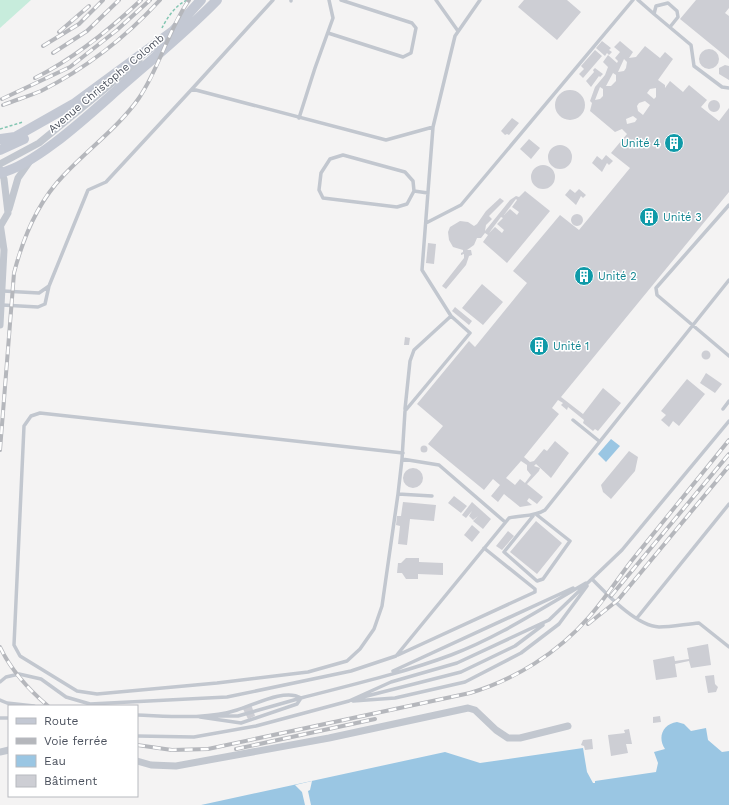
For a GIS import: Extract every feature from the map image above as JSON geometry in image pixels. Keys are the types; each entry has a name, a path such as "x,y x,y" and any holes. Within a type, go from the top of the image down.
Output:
{"main road":[{"path":"0,139 15,137 75,103 169,33 201,0"},
{"name":"Avenue Christophe Colomb","path":"1,169 30,160 85,119 187,30 217,0"},
{"path":"0,150 57,120 134,62 148,49"}],"street":[{"path":"8,213 1,169 39,143 160,45 169,33"},
{"path":"0,325 2,305 2,245 0,224 8,213 18,178 30,160"},
{"path":"0,195 8,213"},
{"path":"138,761 151,765 176,766 329,738 468,708 475,710 496,730 508,738 520,738 568,726"}],"lane":[{"path":"2,305 38,307 45,304 48,286 88,190 106,182 273,0"},
{"path":"299,118 333,18 329,0"},
{"path":"328,33 403,57 411,53 416,28 412,23 341,0"},
{"path":"436,0 458,31"},
{"path":"404,411 470,333 451,316 422,270 433,127 454,36 480,0"},
{"path":"426,223 461,205 633,0"},
{"path":"638,0 691,45 694,66 722,87 729,88"},
{"path":"654,14 656,6 668,3 678,11 678,17 670,27"},
{"path":"192,90 386,140 433,127"},
{"path":"342,155 405,172 414,181 414,191 407,204 397,208 323,198 319,190 321,173 330,159 342,155"},
{"path":"414,191 428,193"},
{"path":"729,205 656,288 657,295 729,356"},
{"path":"396,656 509,518 520,515 535,515 570,540 543,579 537,581 504,552 535,515 545,510 729,280"},
{"path":"2,286 39,293 48,286"},
{"path":"403,453 40,413 31,416 24,426 14,645 20,656 77,691 97,694 217,683 308,672 347,661 360,649 374,629 382,606 403,453 404,411 410,361 414,350 451,316"},
{"path":"723,409 729,401"},
{"path":"573,420 599,442"},
{"path":"138,736 194,737 256,726 461,672 515,646 549,620 622,550 729,421"},
{"path":"402,459 439,465 505,522"},
{"path":"398,494 432,496"},
{"path":"637,618 729,504"},
{"path":"0,682 6,677 19,674 41,679 66,696 90,704 227,696 351,671 396,656 535,592 535,589 484,548"},
{"path":"592,579 620,607 637,618 658,627 699,623 729,647"},
{"path":"380,677 592,579"},
{"path":"138,715 194,717 238,716 380,677 452,655 505,630 592,579"},
{"path":"348,701 395,698 465,682 521,653 560,624 592,579"},
{"path":"348,701 391,682 457,663 549,620"},
{"path":"194,717 236,711 264,700 296,694 301,698"},
{"path":"194,717 241,723 297,704 301,698"},
{"path":"0,700 6,703 25,705"}],"green space":[{"path":"0,0 31,0 0,28"}],"water":[{"path":"611,439 620,446 606,462 598,454"},
{"path":"677,722 684,724 691,731 706,728 708,740 722,752 729,751 729,805 201,805 445,752 480,763 583,748 587,772 593,783 595,783 595,781 656,772 658,763 654,752 665,749 662,740 663,732 668,725"}],"pier":[{"path":"312,781 310,790 308,791 311,805 305,805 302,792 295,785"}],"building":[{"path":"524,0 567,0 581,12 557,40 518,7"},
{"path":"696,0 729,0 729,8 725,13 729,16 729,59 680,19"},
{"path":"602,41 611,48 609,50 612,52 609,55 607,53 605,56 596,48"},
{"path":"620,41 633,52 629,58 636,57 645,46 660,58 665,52 673,59 658,80 665,85 665,88 670,81 683,92 689,85 707,100 701,107 719,121 729,108 729,192 561,397 583,414 603,388 621,403 598,431 595,429 593,431 583,423 584,420 568,407 567,410 561,405 563,403 558,400 552,408 559,414 524,457 530,462 534,461 544,449 547,451 555,441 569,453 551,478 536,464 534,466 540,468 539,471 527,484 543,497 537,504 529,498 527,501 532,505 520,507 504,494 498,502 491,496 500,485 493,479 484,490 428,444 443,426 417,404 469,341 475,347 527,283 513,271 560,215 579,230 630,168 611,153 627,134 622,129 615,132 590,111 592,103 590,101 595,87 605,75 608,67 603,62 608,55 617,63 618,61 615,58 620,52 614,47","holes":["624,59 627,62 626,68 624,71 618,72","613,73 616,75 616,81 611,86 606,86","600,87 603,89 603,96 600,99 595,100","656,88 656,97 654,99 647,93 650,89","645,101 650,105 643,115 638,111 637,106 639,103","633,116 637,119 635,122 627,124 626,119","521,461 527,465 527,470 531,475 525,483 520,479 515,485 506,478"]},
{"path":"709,49 716,52 719,59 716,66 709,69 702,66 699,59 702,52"},
{"path":"595,50 602,56 583,78 579,74 584,69 581,66"},
{"path":"725,65 729,66 729,80 719,74 719,68"},
{"path":"595,68 603,74 600,77 599,76 591,87 586,81 594,72 593,70"},
{"path":"570,90 576,91 584,99 584,111 576,119 570,120 564,119 556,111 555,105 556,99 564,91"},
{"path":"712,100 716,100 720,106 716,112 712,112 708,108 708,104"},
{"path":"512,118 519,123 509,135 505,135 501,131"},
{"path":"529,139 540,148 531,159 520,149"},
{"path":"560,145 565,146 571,152 571,162 565,168 560,169 555,168 549,162 548,157 549,152 555,146"},
{"path":"606,155 613,161 609,165 607,163 602,172 592,163 597,156 602,160"},
{"path":"543,165 551,169 555,177 551,185 543,189 535,185 531,177 535,169"},
{"path":"570,189 575,193 579,189 586,195 583,198 581,196 576,205 565,195"},
{"path":"525,191 550,211 507,263 483,242 488,235 485,233 481,238 477,238 474,245 467,250 471,250 472,255 469,256 466,265 446,289 442,286 464,258 464,254 461,255 463,250 453,247 449,240 448,232 450,227 460,221 468,222 474,226 486,211 500,198 504,201 489,216 492,219 486,225 485,231 510,200 516,196 519,197","holes":["516,199 517,200 512,207 519,212 517,215 510,209 504,215","501,217 503,218 497,224 504,230 502,233 495,227 489,233"]},
{"path":"577,214 581,216 583,220 581,224 577,226 573,224 571,220 573,216"},
{"path":"428,243 436,244 434,264 426,263"},
{"path":"482,284 503,302 483,325 462,308"},
{"path":"455,307 472,321 469,325 452,311"},
{"path":"405,337 410,338 409,345 404,345"},
{"path":"706,350 711,355 706,360 701,355"},
{"path":"706,373 722,384 715,393 700,383"},
{"path":"687,379 705,394 679,426 673,421 669,427 661,420 666,415 661,411"},
{"path":"424,445 427,446 427,452 424,453 421,452 420,449 421,446"},
{"path":"629,451 638,457 635,471 611,499 603,492 601,485"},
{"path":"413,468 420,471 423,478 420,485 413,488 406,485 403,478 406,471"},
{"path":"454,496 467,506 461,513 448,503"},
{"path":"403,502 436,505 434,521 410,519 407,545 398,544 400,526 396,525 397,516 401,516"},
{"path":"472,502 491,519 483,529 473,521 478,516 473,520 469,516 472,511 466,518 462,515"},
{"path":"536,521 562,543 537,574 510,552"},
{"path":"472,525 480,532 472,542 464,535"},
{"path":"508,531 514,536 502,550 496,546"},
{"path":"406,558 419,558 419,562 443,563 443,575 418,574 418,579 406,579 402,573 397,573 398,563 401,563"},
{"path":"708,644 711,665 691,668 689,661 675,664 677,677 656,680 653,660 674,656 675,661 689,659 687,648"},
{"path":"714,675 715,684 718,687 716,692 708,693 705,676"},
{"path":"251,704 255,716 248,719 242,707"},
{"path":"660,716 661,722 653,723 653,717"},
{"path":"629,729 632,744 626,744 628,753 611,756 608,735 625,733 624,730"},
{"path":"592,739 593,749 585,750 584,746 581,745 583,740"}],"railway":[{"path":"43,46 79,24 103,0"},
{"path":"53,53 87,31 119,0"},
{"path":"35,78 64,62 91,43 141,0"},
{"path":"2,99 70,67 117,30 150,0"},
{"path":"3,105 41,91 74,73 105,51 134,26 160,0"},
{"path":"0,450 14,273 32,222 38,209 54,186 122,119 139,98 153,74 175,24 189,0"},
{"path":"59,32 89,6"},
{"path":"138,745 172,750 208,749 470,693 503,681 519,673 564,642 589,617 633,559 729,440"},
{"path":"611,596 729,454"},
{"path":"588,624 618,600 729,466"},
{"path":"0,647 9,664 21,679 47,705"},
{"path":"236,749 375,719"}],"place":[{"name":"Unité 4","path":"674,143"},
{"name":"Unité 3","path":"649,217"},
{"name":"Unité 2","path":"584,276"},
{"name":"Unité 1","path":"539,346"}]}
